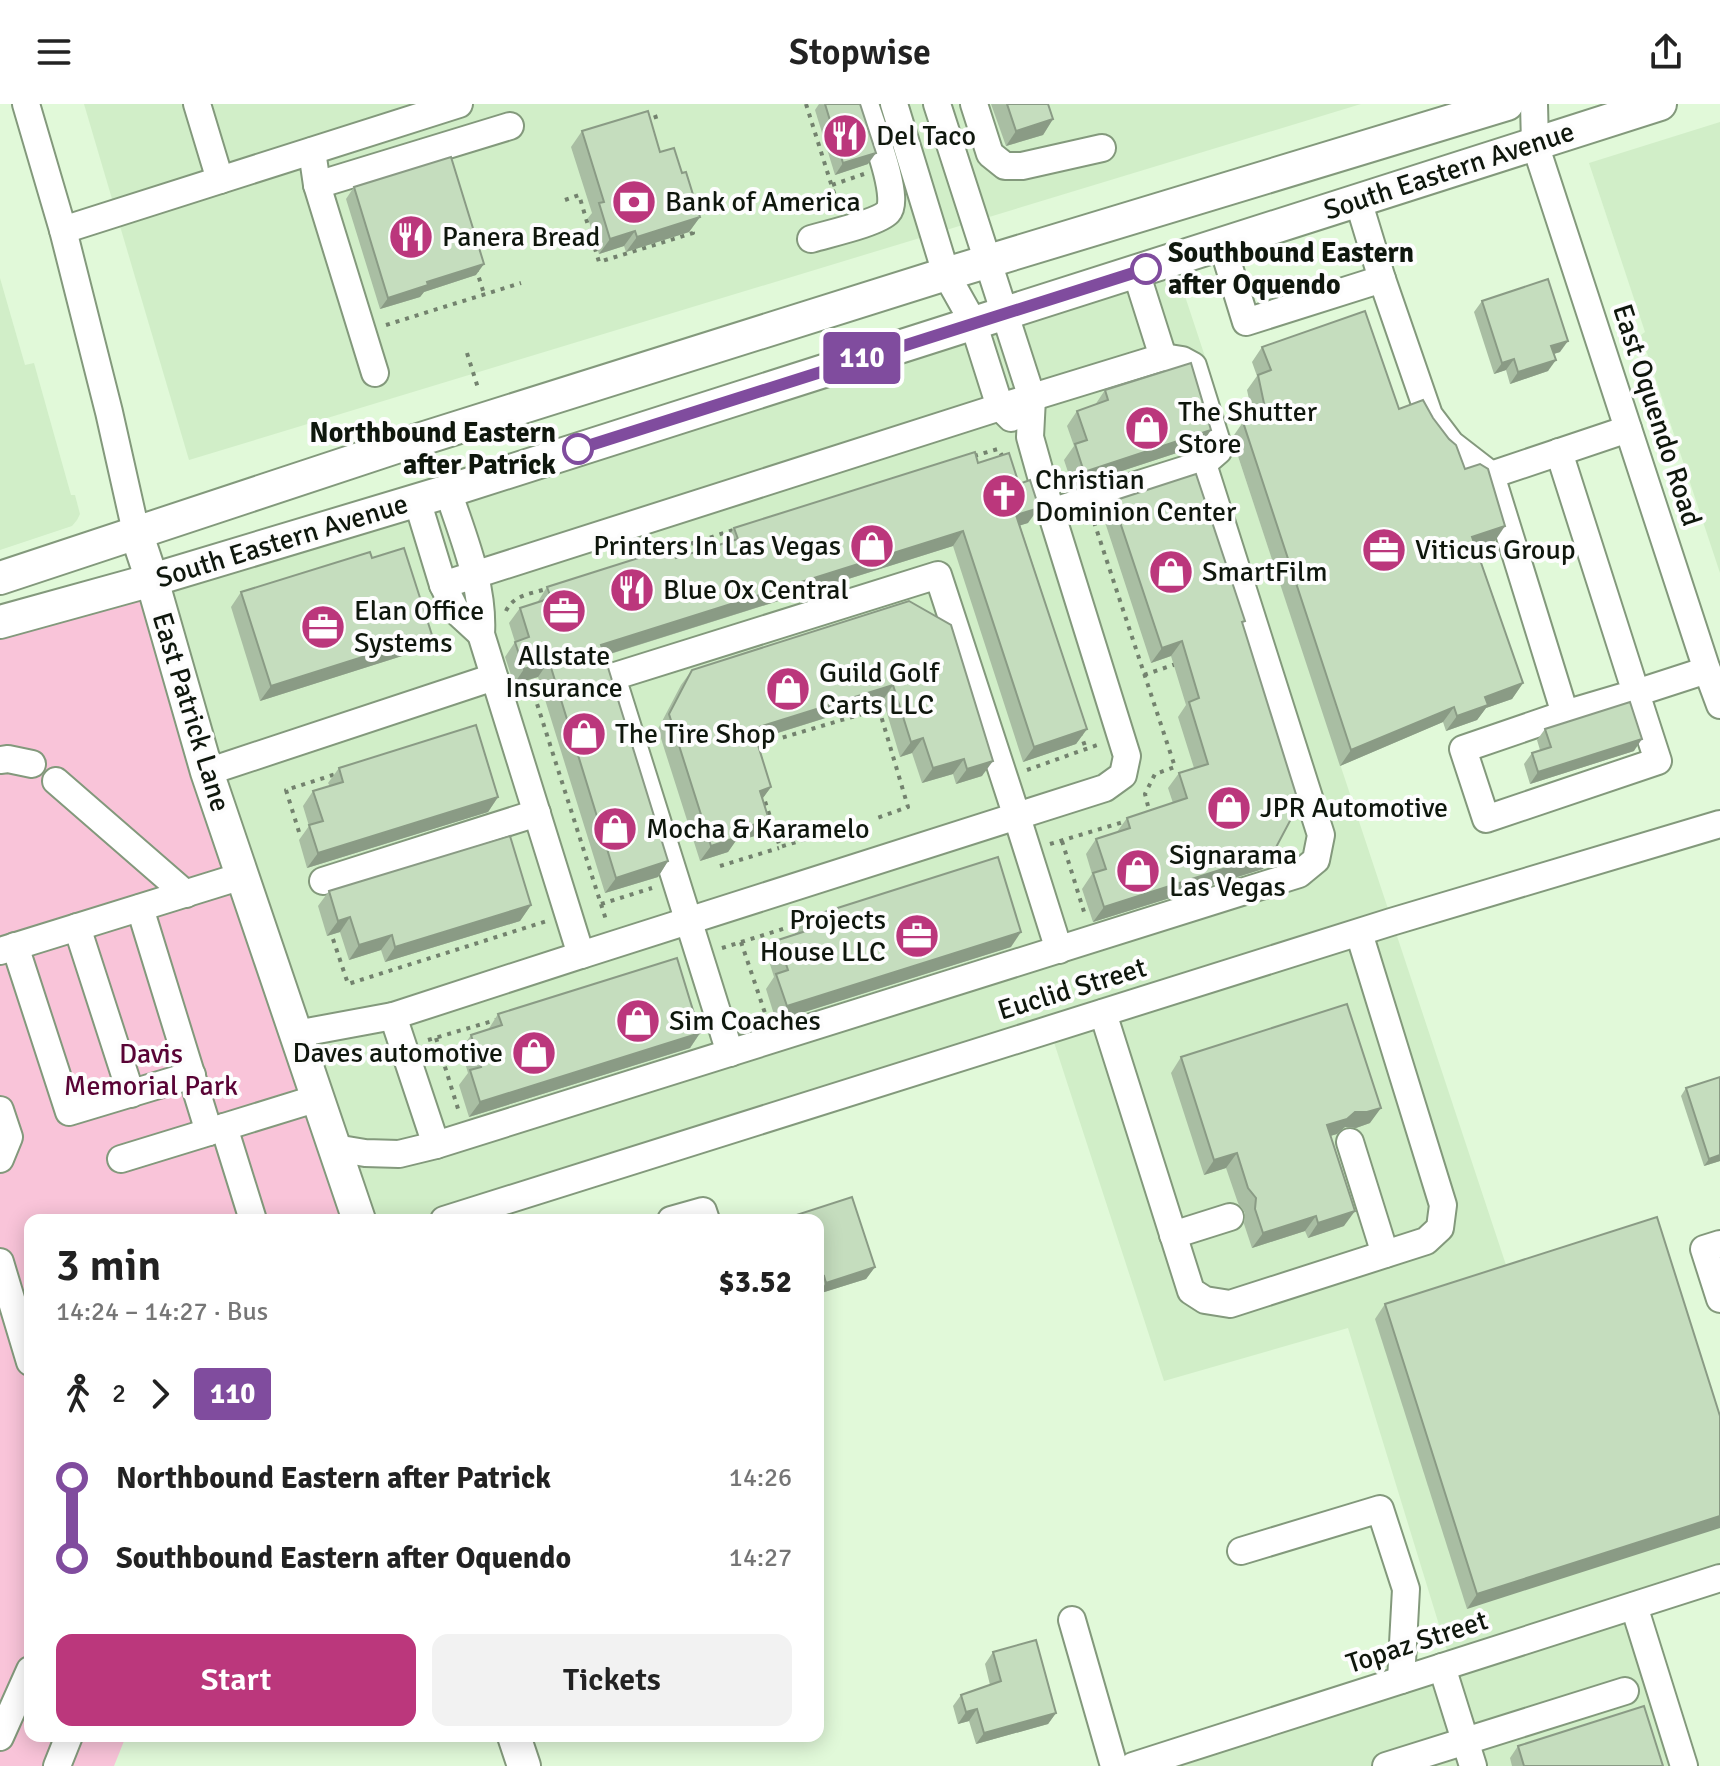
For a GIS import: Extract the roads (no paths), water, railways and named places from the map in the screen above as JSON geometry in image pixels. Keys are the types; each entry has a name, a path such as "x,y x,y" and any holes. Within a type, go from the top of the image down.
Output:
{"main road":[{"name":"South Eastern Avenue","path":"0,622 448,491 1660,104"},
{"name":"South Eastern Avenue","path":"0,578 399,446 946,274 1500,105"},
{"name":"East Patrick Lane","path":"136,532 207,772 357,1214"},
{"path":"516,1742 524,1766"}],"street":[{"name":"East Patrick Lane","path":"26,104 63,230 136,532"},
{"path":"197,104 220,180"},
{"path":"63,230 459,104"},
{"path":"811,239 875,220 887,214 892,205 891,187 865,104"},
{"path":"296,1034 393,1016 1105,788 1123,775 1127,756 1030,437 1032,398 988,318 946,274 894,104"},
{"path":"937,104 987,262 988,318 1000,407 1030,437"},
{"path":"974,104 990,154 1005,166 1022,166 1102,148"},
{"name":"East Oquendo Road","path":"1534,104 1535,144 1720,705"},
{"name":"East Oquendo Road","path":"1500,105 1535,144"},
{"path":"317,185 510,126"},
{"path":"312,151 317,185 375,373"},
{"path":"1358,200 1429,415 1451,444 1491,475 1565,714"},
{"path":"1222,244 1246,322 1382,279"},
{"path":"1136,272 1163,357"},
{"path":"443,585 1163,357 1182,360 1193,366 1218,451 1203,464 1051,512"},
{"path":"1491,475 1628,429"},
{"path":"1559,452 1636,693 1658,761 1486,819 1463,749 1565,714 1636,693 1707,670"},
{"path":"335,1148 399,1154 436,1145 1299,874 1316,860 1321,835 1203,464"},
{"path":"448,491 474,576 482,611 481,634"},
{"path":"417,500 443,585 456,611 481,634 507,681 537,813 581,955"},
{"path":"730,1053 612,677 938,575 1059,950"},
{"path":"207,772 507,681"},
{"path":"0,760 32,764"},
{"path":"56,781 186,894"},
{"path":"323,881 537,813"},
{"name":"Euclid Street","path":"463,1214 1359,933 1720,824"},
{"path":"192,1075 69,1112 7,948 242,876"},
{"path":"140,908 192,1075 251,1214"},
{"path":"77,927 131,1094"},
{"path":"1103,1013 1191,1291 1205,1300 1230,1304 1426,1241 1440,1228 1443,1205 1359,933"},
{"path":"393,1016 436,1145"},
{"path":"121,1159 318,1098"},
{"path":"0,1110 9,1137 0,1159"},
{"path":"1350,1142 1385,1254"},
{"path":"1173,1235 1230,1217"},
{"path":"1720,1244 1704,1249 1720,1299"},
{"path":"0,1262 24,1342"},
{"path":"1241,1551 1380,1509 1406,1589 1401,1680"},
{"name":"Topaz Street","path":"1133,1766 1720,1578"},
{"path":"1634,1606 1684,1766"},
{"path":"1072,1620 1114,1766"},
{"path":"1442,1667 1469,1754"},
{"path":"0,1737 24,1683"},
{"path":"1386,1766 1469,1754 1625,1691"},
{"path":"57,1766 67,1742"}],"place":[{"name":"Del Taco","path":"845,136"},
{"name":"Bank of America","path":"634,202"},
{"name":"Panera Bread","path":"411,237"},
{"name":"Southbound Eastern after Oquendo","path":"1146,269"},
{"name":"The Shutter Store","path":"1147,428"},
{"name":"Northbound Eastern after Patrick","path":"578,449"},
{"name":"Christian Dominion Center","path":"1004,496"},
{"name":"Printers In Las Vegas","path":"872,546"},
{"name":"Viticus Group","path":"1384,550"},
{"name":"SmartFilm","path":"1171,572"},
{"name":"Blue Ox Central","path":"632,590"},
{"name":"Allstate Insurance","path":"564,611"},
{"name":"Elan Office Systems","path":"323,627"},
{"name":"Guild Golf Carts LLC","path":"788,689"},
{"name":"The Tire Shop","path":"584,734"},
{"name":"JPR Automotive","path":"1229,808"},
{"name":"Mocha & Karamelo","path":"615,829"},
{"name":"Signarama Las Vegas","path":"1138,871"},
{"name":"Projects House LLC","path":"917,936"},
{"name":"Sim Coaches","path":"638,1021"},
{"name":"Daves automotive","path":"534,1053"}],"park label":[{"name":"Davis Memorial Park","path":"151,1070"}]}
